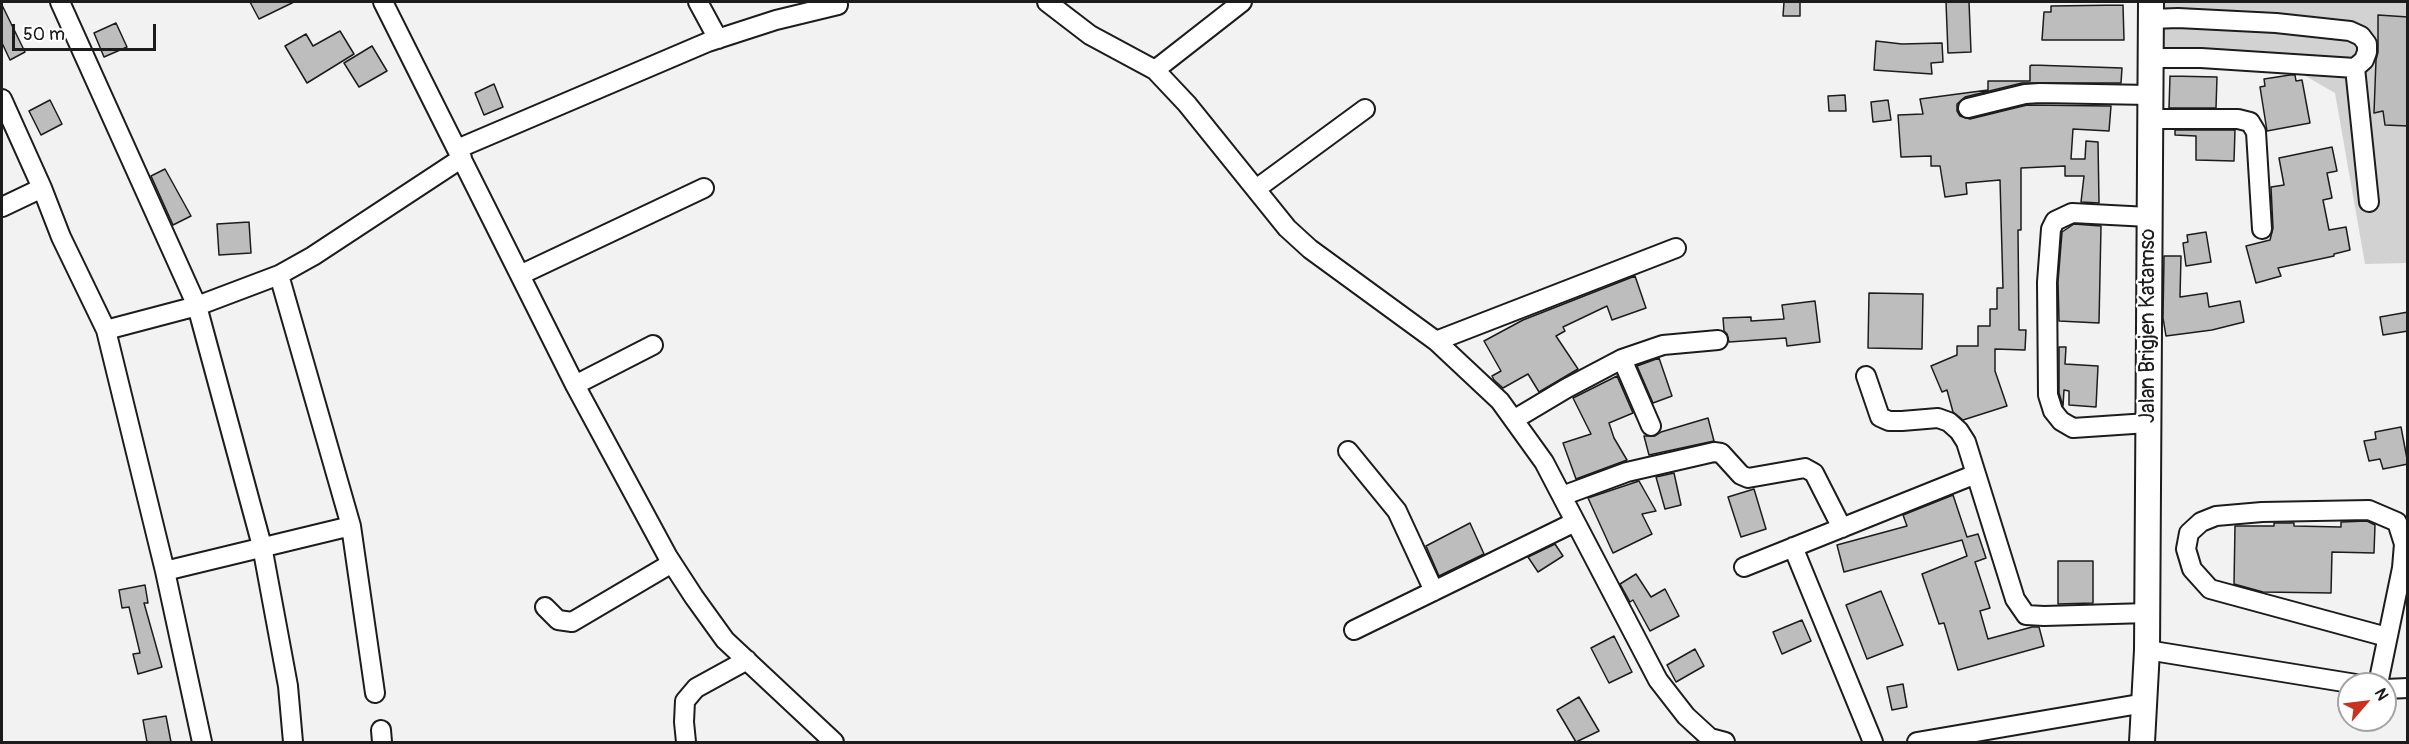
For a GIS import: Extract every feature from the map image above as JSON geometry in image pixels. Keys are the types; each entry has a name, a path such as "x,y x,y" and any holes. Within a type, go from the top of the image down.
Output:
{"main road":[{"name":"Jalan Brigjen Katamso","path":"2142,742 2148,613 2151,10"}],"street":[{"path":"60,2 197,306 262,546 288,686 293,742"},
{"path":"383,2 575,384 672,563 725,640 834,742"},
{"path":"699,2 718,39"},
{"path":"1047,2 1090,34 1155,70 1187,104 1287,228 1310,249 1436,341 1500,401 1544,462 1658,680 1686,716 1710,738 1725,742"},
{"path":"1155,70 1242,2"},
{"path":"106,330 197,306 279,275 313,256 459,153 718,39 801,7 838,4"},
{"path":"2150,58 2201,58 2355,68 2364,60 2367,52 2367,44 2361,36 2350,31 2151,10"},
{"path":"2355,68 2369,202"},
{"path":"1968,108 2025,94 2150,95"},
{"path":"2,102 42,188 61,237 106,330 165,571 202,742"},
{"path":"1256,189 1365,109"},
{"path":"2149,119 2238,119 2250,122 2256,132 2262,229"},
{"path":"2,207 42,188"},
{"path":"520,275 704,188"},
{"path":"2148,423 2073,428 2066,425 2053,411 2048,395 2047,282 2050,229 2055,220 2072,213 2149,217"},
{"path":"1436,341 1676,248"},
{"path":"279,275 351,526 375,693"},
{"path":"1515,419 1622,359 1663,345 1718,340"},
{"path":"575,384 653,345"},
{"path":"1622,359 1651,426"},
{"path":"1866,376 1880,417 1889,421 1938,417 1949,422 1959,431 1966,442 2014,599 2026,615 2148,613"},
{"path":"1348,451 1396,511 1434,591"},
{"path":"1562,496 1627,472 1721,453 1741,475 1748,478 1804,468 1814,473 1842,528"},
{"path":"1744,567 1976,474"},
{"path":"2380,672 2402,568 2404,544 2397,522 2369,510 2262,512 2216,516 2200,522 2189,533 2186,549 2192,569 2210,589 2387,637"},
{"path":"1354,630 1575,522"},
{"path":"165,571 351,526"},
{"path":"1794,547 1873,742"},
{"path":"545,607 558,620 572,622 672,563"},
{"path":"2147,650 2337,681"},
{"path":"686,742 685,701 696,688 747,660"},
{"path":"1917,742 2145,703"}],"shaded area":[{"path":"2161,2 2407,2 2407,263 2365,264 2335,93 2302,74 2160,67"}],"building":[{"path":"250,2 294,2 259,19"},
{"path":"1784,2 1800,2 1800,16 1783,16"},
{"path":"1946,2 1969,2 1971,52 1948,53"},
{"path":"2,5 25,52 10,60 2,43"},
{"path":"2123,5 2124,40 2042,40 2044,12 2051,12 2051,6"},
{"path":"2378,15 2408,17 2408,126 2385,125 2383,111 2374,113"},
{"path":"116,23 127,47 104,57 94,33"},
{"path":"340,31 354,54 307,83 285,46 306,34 313,46"},
{"path":"1876,41 1902,44 1942,43 1943,62 1931,63 1932,74 1874,70"},
{"path":"372,46 387,71 359,87 344,63"},
{"path":"2030,66 2122,68 2121,83 2022,83 1965,97 1957,104 1957,111 1960,116 1970,119 2027,105 2111,106 2109,131 2073,129 2071,159 2085,159 2086,141 2098,142 2099,203 2081,202 2084,176 2065,176 2065,166 2021,168 2021,230 2018,230 2019,330 2026,330 2025,350 1995,349 1995,371 2007,406 1963,420 1953,412 1947,390 1942,392 1931,366 1957,355 1957,346 1978,346 1978,326 1990,326 1990,309 1997,309 1997,288 2003,288 2000,180 1966,183 1967,194 1945,197 1940,166 1931,166 1931,156 1901,157 1898,115 1923,114 1920,99 1988,90 1988,81 2030,81"},
{"path":"2295,75 2296,81 2302,80 2310,123 2267,131 2260,87 2265,86 2264,79"},
{"path":"2170,76 2217,77 2216,108 2169,108"},
{"path":"494,84 503,107 484,115 475,93"},
{"path":"1845,95 1846,111 1829,111 1828,96"},
{"path":"50,100 62,124 41,135 29,111"},
{"path":"1888,100 1891,120 1873,122 1871,102"},
{"path":"2175,130 2235,130 2234,161 2196,160 2196,136 2175,135"},
{"path":"2332,147 2337,171 2327,173 2332,198 2323,200 2329,230 2346,227 2350,250 2334,254 2334,256 2278,268 2281,276 2256,283 2246,246 2270,240 2273,228 2271,187 2284,185 2279,158"},
{"path":"165,169 191,216 173,225 151,176"},
{"path":"249,222 251,253 219,255 217,224"},
{"path":"2074,224 2101,226 2099,323 2059,321 2058,282 2062,232"},
{"path":"2206,232 2211,262 2186,266 2183,243 2188,242 2187,235"},
{"path":"2164,256 2181,256 2180,297 2207,293 2209,307 2240,301 2244,322 2212,330 2166,336 2163,318"},
{"path":"1635,276 1646,308 1612,320 1607,306 1563,327 1565,331 1556,336 1578,369 1539,392 1528,374 1503,388 1494,380 1492,376 1501,371 1484,341 1523,320"},
{"path":"1869,293 1923,294 1922,349 1868,348"},
{"path":"1815,301 1820,342 1787,346 1786,338 1729,342 1724,331 1723,318 1751,317 1751,321 1784,319 1782,305"},
{"path":"2408,312 2408,331 2383,335 2380,317"},
{"path":"2059,347 2066,347 2065,364 2098,366 2096,407 2069,405 2069,391 2064,390 2063,406 2059,393"},
{"path":"1659,358 1672,396 1653,403 1637,366"},
{"path":"1617,376 1633,413 1609,423 1614,438 1627,460 1576,479 1563,443 1591,434 1573,398"},
{"path":"1708,418 1714,441 1649,455 1644,436 1655,436 1661,432"},
{"path":"2401,427 2408,464 2383,469 2380,459 2369,461 2364,441 2376,439 2375,432"},
{"path":"1674,473 1681,505 1665,509 1656,477"},
{"path":"1639,481 1656,511 1642,514 1652,534 1613,553 1588,498"},
{"path":"1754,489 1766,529 1741,537 1728,497"},
{"path":"1953,495 1967,537 1978,534 1986,558 1975,562 1990,608 1980,611 1988,639 2039,627 2044,646 1958,670 1944,623 1939,624 1922,574 1967,556 1962,540 1844,572 1837,545 1907,526 1903,515"},
{"path":"2367,521 2375,525 2374,553 2332,552 2331,593 2263,592 2234,584 2235,526 2274,526 2274,523 2294,523 2294,526 2341,527 2341,522"},
{"path":"1470,523 1484,554 1439,576 1426,546"},
{"path":"1555,544 1563,556 1538,572 1528,557"},
{"path":"2058,561 2093,561 2093,603 2058,604"},
{"path":"1636,574 1651,597 1665,589 1679,616 1650,631 1633,600 1630,602 1620,584"},
{"path":"145,585 148,603 144,603 162,667 138,674 133,654 140,653 129,607 122,608 119,590"},
{"path":"1881,591 1903,645 1867,659 1846,605"},
{"path":"1802,620 1811,641 1782,654 1773,632"},
{"path":"1614,636 1632,672 1609,683 1591,648"},
{"path":"1695,649 1704,666 1676,682 1667,665"},
{"path":"1903,684 1907,707 1892,710 1887,687"},
{"path":"1579,697 1599,731 1576,742 1557,710"},
{"path":"166,716 171,742 147,742 143,720"}]}
